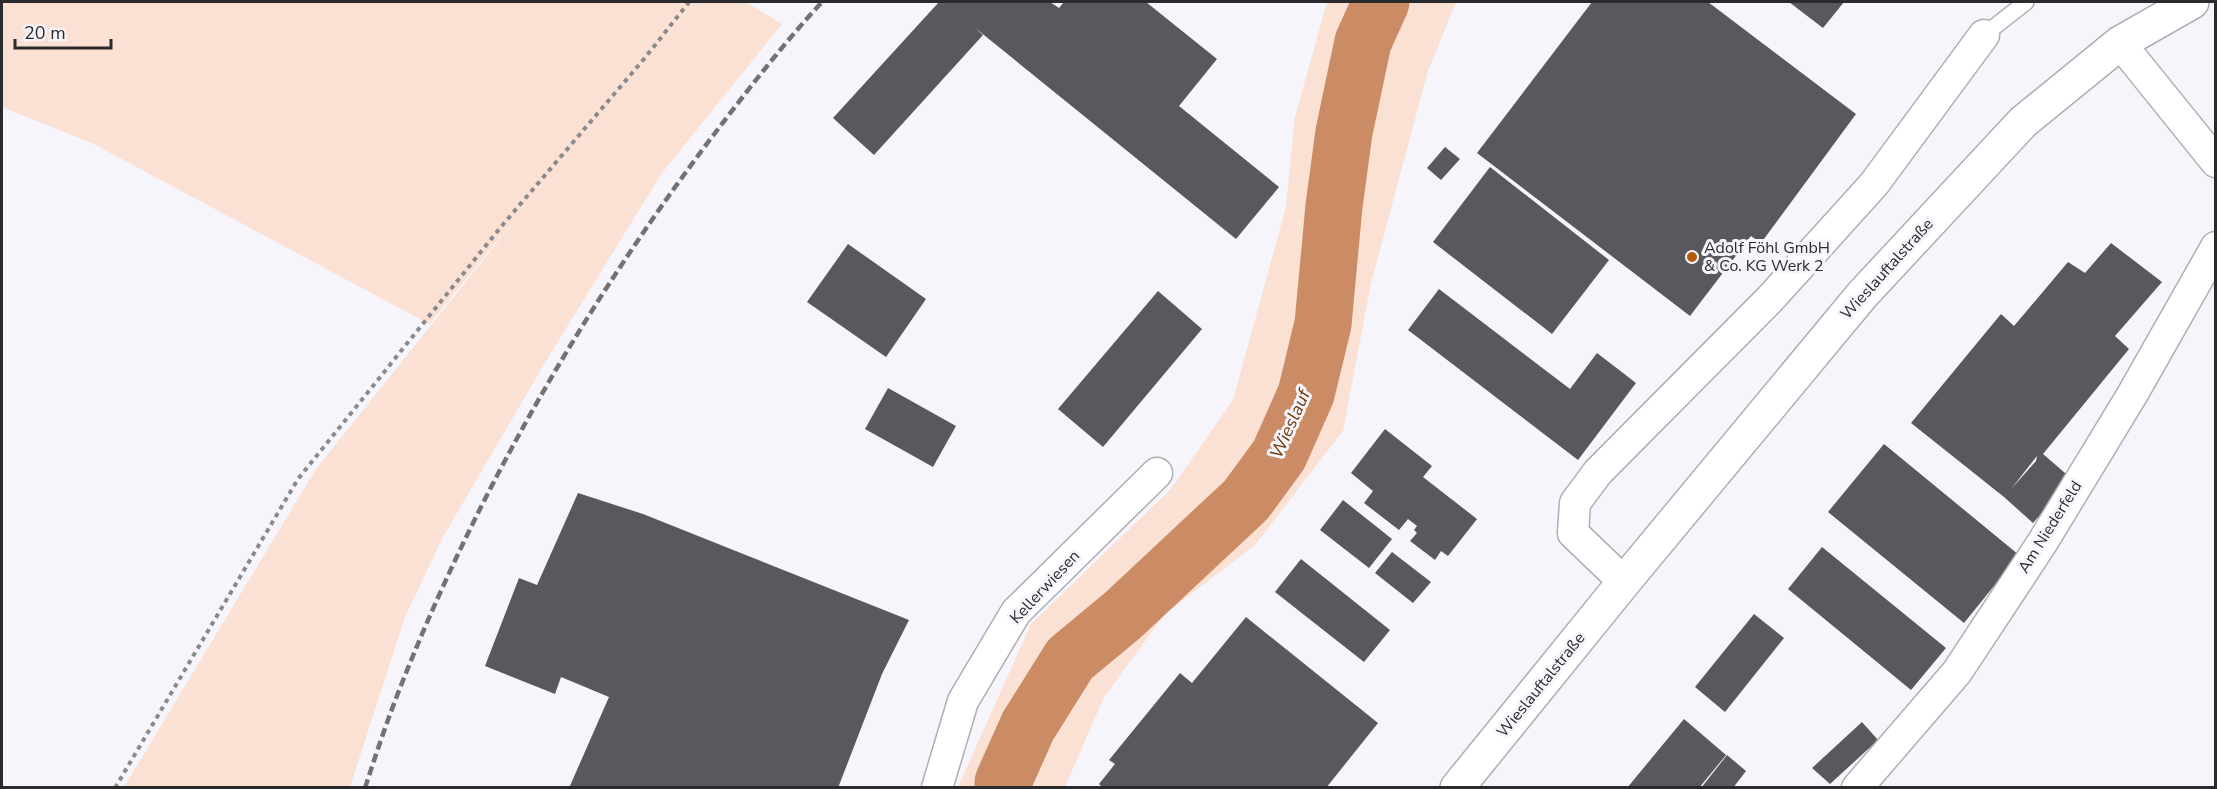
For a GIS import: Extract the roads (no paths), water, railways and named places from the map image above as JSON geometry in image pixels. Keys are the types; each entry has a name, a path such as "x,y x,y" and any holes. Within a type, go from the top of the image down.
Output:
{"street":[{"name":"Wieslauftalstraße","path":"1457,788 1862,295 2023,122 2120,44 2192,2"},
{"path":"1624,582 1573,533 1575,503 1598,472 1770,299 1874,184 1984,35"},
{"path":"2120,44 2216,162"},
{"name":"Am Niederfeld","path":"1857,788 1963,662 2042,543 2132,395 2216,246"},
{"name":"Kellerwiesen","path":"937,788 963,701 1016,612 1157,473"}],"lane":[{"path":"1984,35 2026,2"}],"waterway":[{"name":"Wieslauf","path":"1003,788 1003,782 1028,726 1070,659 1123,615 1246,500 1279,455 1306,394 1323,324 1334,206 1344,132 1363,42 1381,2"}],"railway":[{"path":"365,788 395,700 430,615 463,543 537,402 620,266 665,201 752,85 822,2"}],"place":[{"name":"Adolf Föhl GmbH & Co. KG Werk 2","path":"1692,257"}]}
